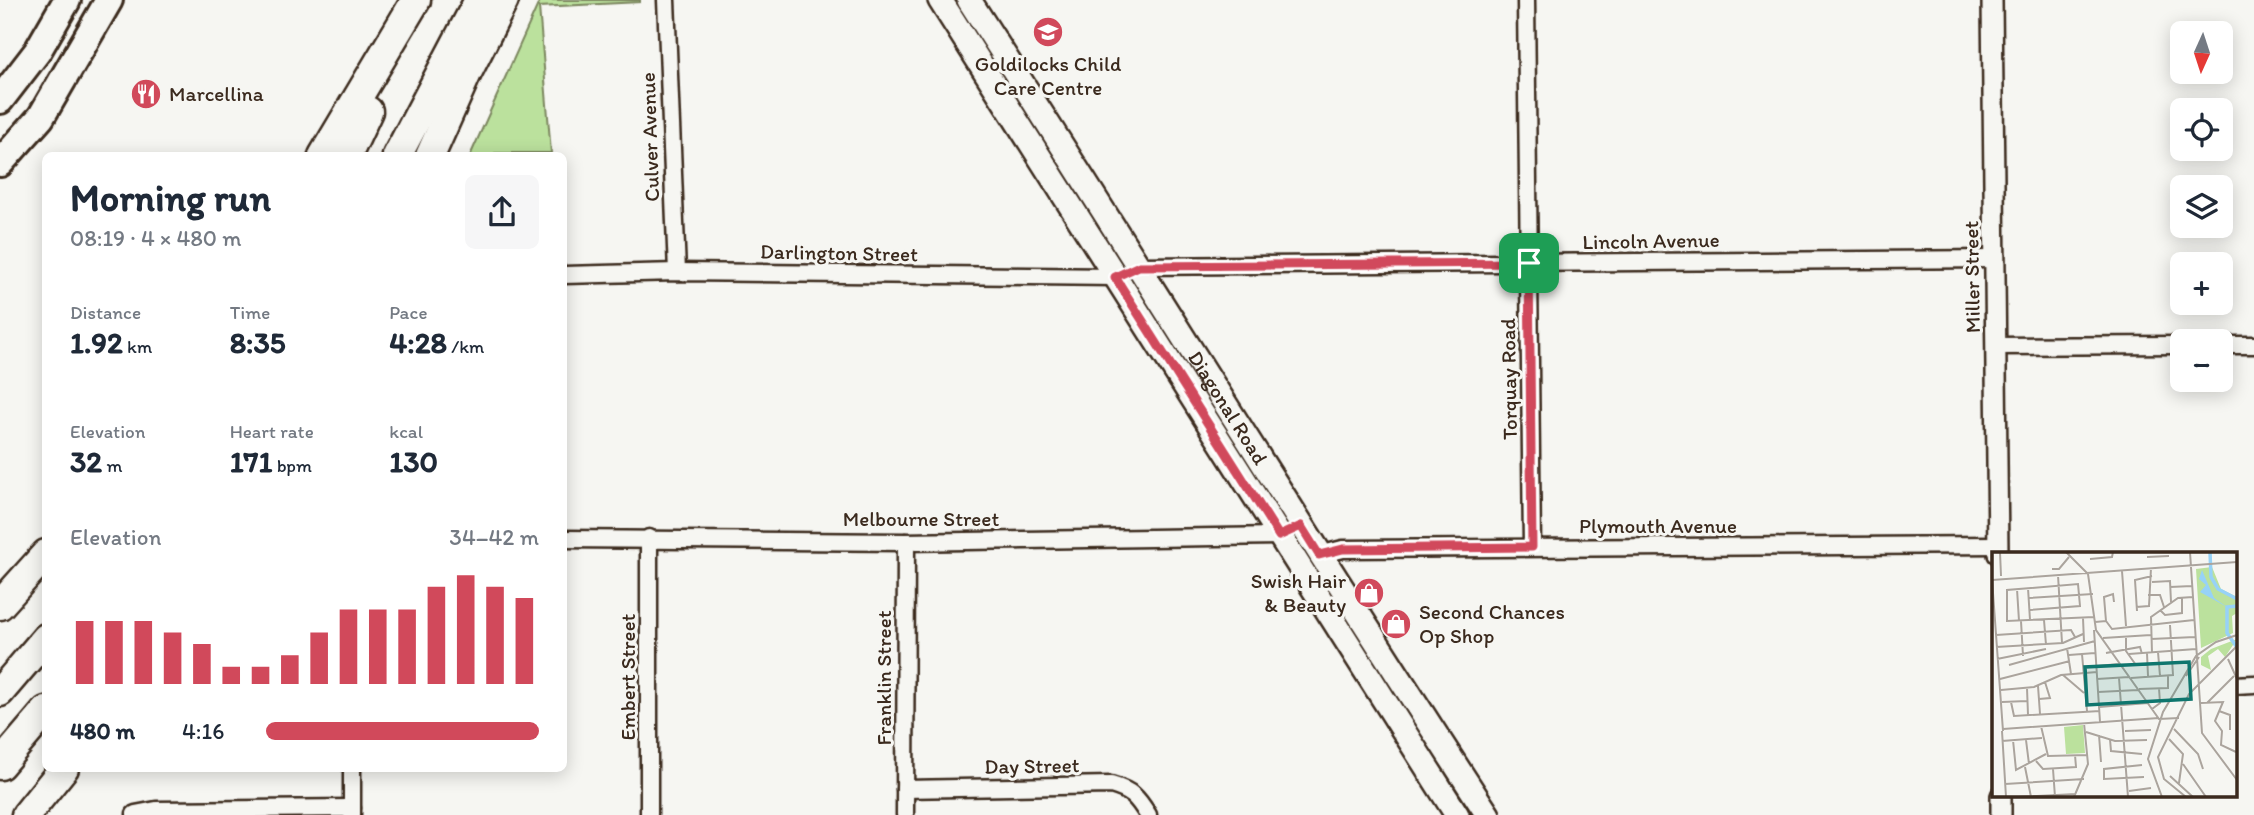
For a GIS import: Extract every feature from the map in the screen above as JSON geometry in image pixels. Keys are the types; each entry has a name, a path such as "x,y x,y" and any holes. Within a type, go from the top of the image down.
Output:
{"highway":[{"path":"0,100 37,52 67,0"},
{"path":"0,163 41,117 109,0"},
{"path":"325,152 417,0"},
{"path":"349,152 417,0"},
{"path":"399,152 479,0"},
{"path":"432,152 504,0"},
{"path":"0,605 42,558"},
{"path":"0,692 42,643"},
{"path":"0,765 42,716"},
{"path":"26,815 61,772"}],"main road":[{"name":"Diagonal Road","path":"940,0 1457,815"},
{"name":"Diagonal Road","path":"969,0 1319,555 1488,815"},
{"path":"1115,277 1139,266"},
{"path":"1279,536 1301,526"}],"street":[{"name":"Culver Avenue","path":"666,0 677,272"},
{"name":"Torquay Road","path":"1526,0 1532,547"},
{"name":"Miller Street","path":"1992,0 1998,549"},
{"name":"Lincoln Avenue","path":"1139,266 1995,259"},
{"name":"Darlington Street","path":"567,275 677,272 1115,277"},
{"path":"1996,346 2170,345"},
{"path":"2233,345 2254,345"},
{"name":"Melbourne Street","path":"567,539 906,542 1279,536"},
{"name":"Embert Street","path":"649,538 649,815"},
{"name":"Franklin Street","path":"905,815 906,542"},
{"name":"Plymouth Avenue","path":"1319,555 1343,549 1532,547 1998,549"},
{"path":"2236,685 2254,684"},
{"path":"135,814 156,810 352,811 352,772"},
{"name":"Day Street","path":"905,789 1111,785 1128,790 1139,800 1148,815"}],"green space":[{"path":"540,0 640,0 539,7 551,152 472,152"}],"place":[{"name":"Goldilocks Child Care Centre","path":"1048,32"},
{"name":"Marcellina","path":"146,94"},
{"name":"Swish Hair & Beauty","path":"1369,593"},
{"name":"Second Chances Op Shop","path":"1396,624"}],"route":[{"path":"1529,263 1532,547 1343,549 1319,555 1301,526 1279,536 1115,277 1139,266 1529,263"}]}
